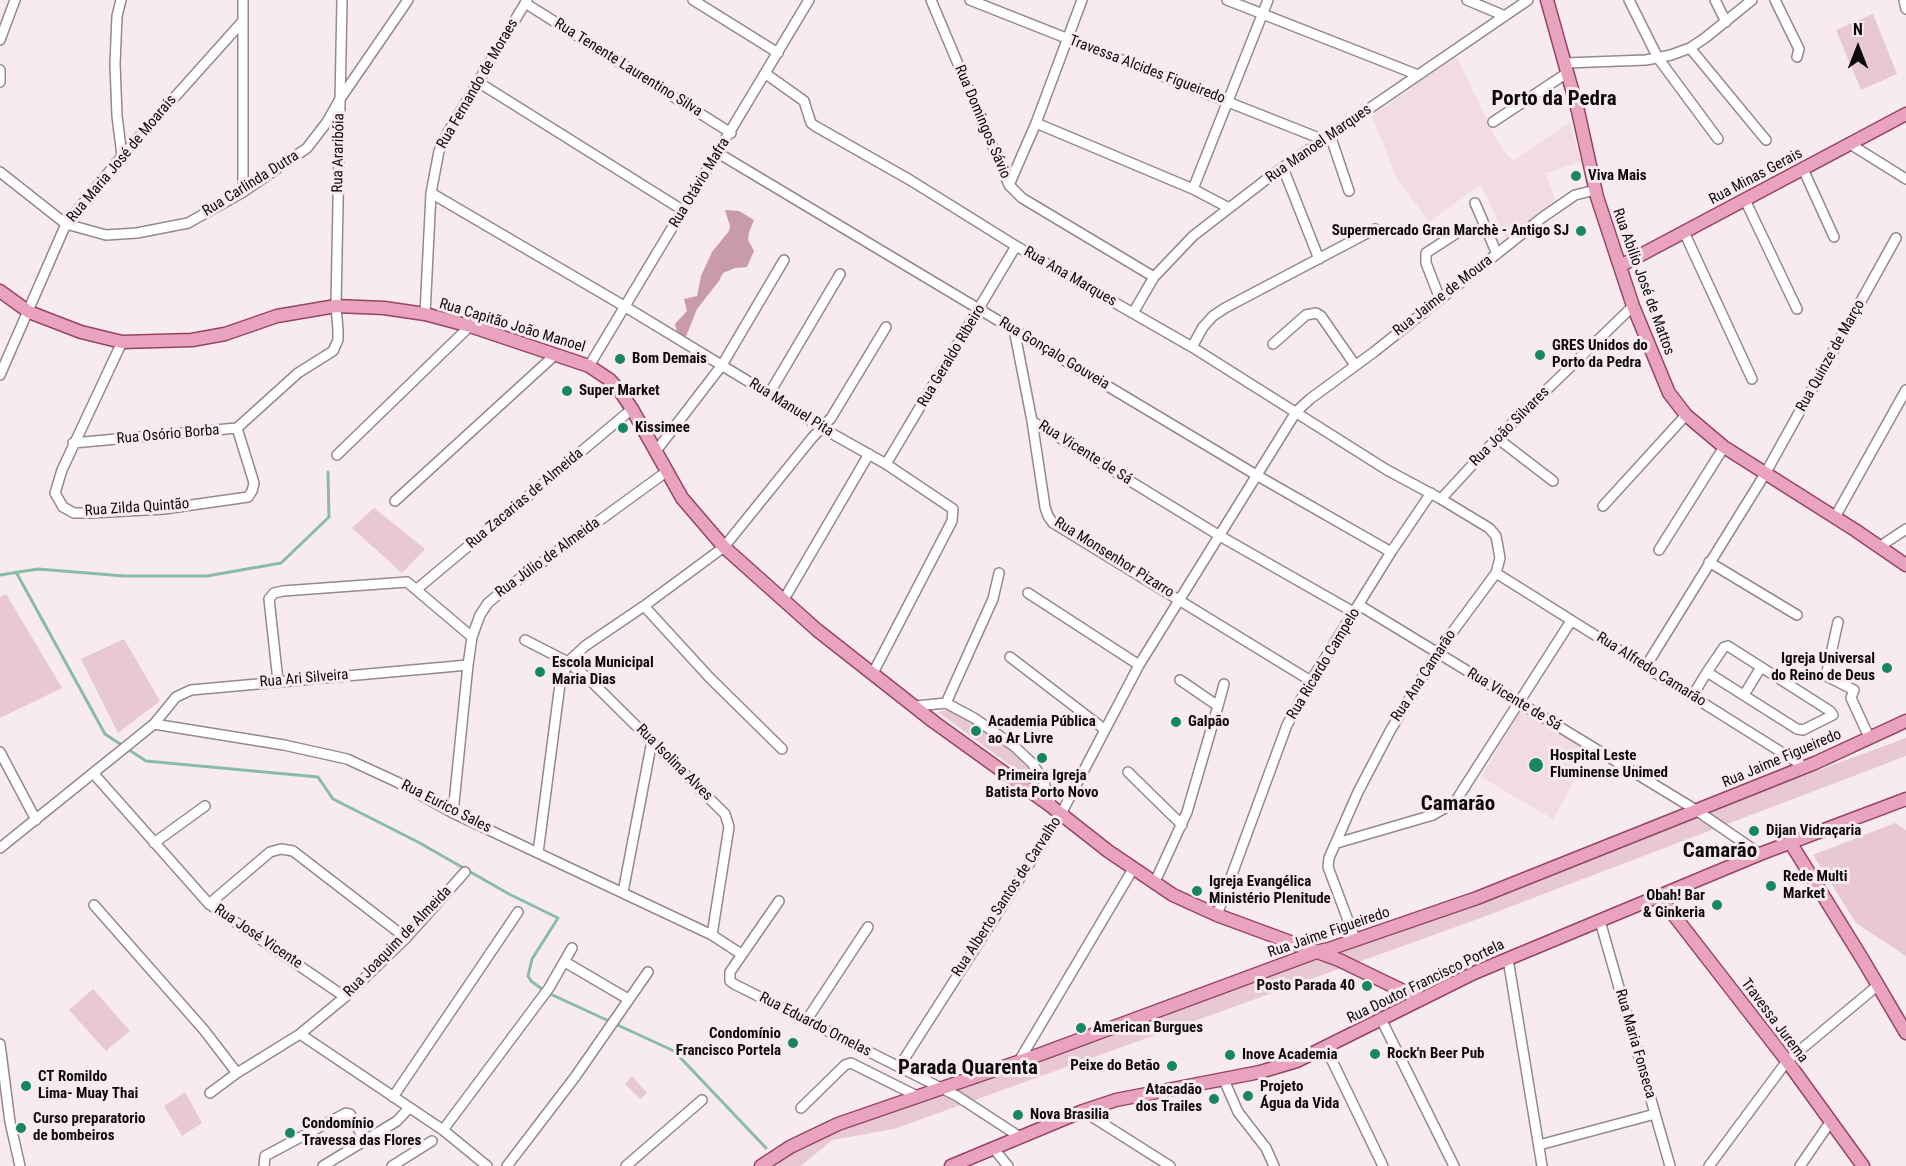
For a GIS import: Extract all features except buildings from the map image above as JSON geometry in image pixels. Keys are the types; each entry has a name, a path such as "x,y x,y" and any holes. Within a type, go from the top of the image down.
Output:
{"main road":[{"name":"Rua Abilio José de Mattos","path":"1546,0 1578,111 1595,190 1633,306 1669,393 1686,415 1724,447 1836,517 1906,565"},
{"name":"Rua Minas Gerais","path":"1620,266 1906,114"},
{"name":"Rua Capitão João Manoel","path":"0,291 29,312 81,332 122,342 192,340 225,334 277,316 336,306 384,308 425,314 470,326 589,366 610,380 632,409 666,472 691,510 724,547 831,642 970,749 1154,884 1195,906 1318,951 1380,978 1420,999"},
{"name":"Rua Jaime Figueiredo","path":"761,1166 790,1147 838,1124 943,1089 1318,951 1477,898 1805,767 1906,721"},
{"name":"Rua Doutor Francisco Portela","path":"951,1166 1083,1111 1116,1100 1224,1080 1282,1066 1326,1048 1420,999 1508,959 1760,854 1905,799"},
{"path":"1790,842 1906,1033"},
{"name":"Travessa Jurema","path":"1659,896 1787,1061 1863,1166"}],"street":[{"path":"0,40 15,0"},
{"path":"121,0 117,15 116,64 117,116 122,156"},
{"path":"243,0 243,192"},
{"name":"Rua Araribóia","path":"336,306 342,0"},
{"name":"Rua Carlinda Dutra","path":"0,172 66,224 106,235 137,233 188,223 243,192 307,148 327,122 340,99 408,0"},
{"path":"693,0 778,52"},
{"name":"Rua Otávio Mafra","path":"589,366 809,0"},
{"name":"Rua Domingos Sávio","path":"931,0 1009,185 1022,198 1154,277"},
{"name":"Travessa Alcides Figueiredo","path":"970,0 1067,40 1327,138"},
{"path":"1009,185 1036,123 1082,0"},
{"path":"1227,0 1419,75"},
{"path":"1193,189 1268,0"},
{"path":"1467,0 1505,16"},
{"name":"Rua Manoel Marques","path":"1133,313 1154,277 1179,249 1229,208 1282,168 1528,0"},
{"path":"1629,0 1658,58 1718,139"},
{"path":"1716,0 1726,22"},
{"path":"1493,122 1566,68 1658,58 1690,48 1752,0"},
{"path":"1775,0 1799,49 1797,57"},
{"path":"1904,0 1906,9"},
{"name":"Rua Fernando de Moraes","path":"425,314 431,193 439,151 526,1"},
{"name":"Rua Tenente Laurentino Silva","path":"526,1 731,133"},
{"name":"Rua Maria José de Moarais","path":"0,375 66,224 122,156 242,22"},
{"path":"1690,48 1766,140"},
{"path":"0,70 0,82"},
{"name":"Rua Ana Marques","path":"766,74 804,101 811,123 815,126 895,171 1016,246 1192,347 1387,470 1431,493"},
{"path":"478,82 684,211"},
{"path":"1036,123 1193,189 1229,208"},
{"path":"1327,138 1349,191"},
{"path":"1850,144 1906,179"},
{"name":"Rua Gonçalo Gouveia","path":"718,153 1258,476 1391,552"},
{"path":"1282,168 1319,259"},
{"path":"1803,169 1834,237"},
{"name":"Rua Jaime de Moura","path":"1220,536 1296,412 1310,399 1575,195 1595,190"},
{"name":"Rua Manuel Pita","path":"431,193 624,306 822,428 886,464 948,504 954,513 952,521 873,673"},
{"path":"1745,200 1797,309"},
{"path":"1475,202 1497,254"},
{"path":"1192,347 1203,327 1225,308 1375,229"},
{"path":"1440,299 1426,263 1426,253 1460,231"},
{"path":"1684,232 1752,379"},
{"name":"Rua Quinze de Março","path":"1646,666 1765,474 1896,238"},
{"name":"Rua Geraldo Ribeiro","path":"886,464 984,312 1016,246"},
{"path":"656,451 722,365 784,260"},
{"path":"769,394 840,274"},
{"name":"Rua Osório Borba","path":"73,443 237,428 298,373 333,351 338,340 336,306"},
{"name":"Rua João Silvares","path":"1441,499 1497,438 1633,306"},
{"path":"1273,344 1306,315 1316,313 1321,316 1355,365"},
{"path":"337,455 470,326"},
{"path":"538,852 561,684 568,662 585,646 724,547 838,408 886,327"},
{"name":"Rua Monsenhor Pizarro","path":"1014,329 1032,421 1045,507 1053,523 1311,681"},
{"name":"Rua Zilda Quintão","path":"122,342 73,443 55,493 63,507 74,513 164,509 248,496 254,483 237,428"},
{"path":"395,501 556,354"},
{"path":"1836,517 1906,390"},
{"name":"Rua Zacarias de Almeida","path":"417,589 632,409"},
{"path":"1604,506 1686,415"},
{"name":"Rua Vicente de Sá","path":"1032,421 1220,536 1437,652 1696,810 1760,854"},
{"path":"1497,438 1553,480"},
{"path":"1659,550 1724,447"},
{"path":"783,601 869,454"},
{"name":"Rua Júlio de Almeida","path":"453,813 468,666 472,637 480,615 488,603 500,593 666,472"},
{"path":"1431,493 1489,528 1496,536 1500,558 1496,573"},
{"name":"Rua Ricardo Campelo","path":"1217,915 1287,725 1311,681 1391,552 1431,493"},
{"path":"1879,547 1906,529"},
{"name":"Rua Alberto Santos de Carvalho","path":"899,1067 1056,811 1139,665 1220,536"},
{"path":"1709,562 1797,615"},
{"path":"916,706 946,703 993,599 999,573"},
{"name":"Rua Alfredo Camarão","path":"1496,573 1805,767"},
{"name":"Rua Ana Camarão","path":"1355,939 1328,867 1329,858 1373,761 1437,652 1496,573"},
{"path":"278,681 269,599 274,593 407,582 472,637"},
{"path":"1028,593 1139,665"},
{"path":"644,606 709,676 782,749"},
{"path":"1337,843 1433,815 1455,802 1571,621"},
{"path":"1838,622 1826,676 1854,690 1851,698 1869,737"},
{"name":"Rua Isolina Alves","path":"525,640 568,662 591,681 721,808 728,821 712,935"},
{"path":"1693,695 1707,672 1726,646 1830,711 1833,714 1832,717 1799,730 1707,672"},
{"path":"1010,657 1104,729"},
{"name":"Rua Ari Silveira","path":"154,724 176,697 191,690 468,666"},
{"path":"1744,695 1761,667"},
{"path":"1180,680 1218,706"},
{"path":"1154,884 1189,807 1224,684"},
{"name":"Rua Capitão João Manoel","path":"946,703 974,718 1014,746 1032,763 1056,811"},
{"path":"0,848 154,724"},
{"name":"Rua Eurico Sales","path":"154,724 284,745 347,759 397,782 453,813 712,935 741,954"},
{"path":"623,892 652,741"},
{"path":"0,752 36,820"},
{"path":"1128,772 1182,825"},
{"name":"Rua José Vicente","path":"93,773 209,904 345,997"},
{"path":"154,843 206,806"},
{"path":"209,904 270,852 281,849 293,851 406,938"},
{"path":"1019,1060 1133,869"},
{"name":"Rua Joaquim de Almeida","path":"210,1093 237,1073 300,1034 345,997 406,938 465,872"},
{"path":"741,954 779,901"},
{"path":"94,904 204,1030 237,1073"},
{"path":"393,1097 518,912"},
{"name":"Rua Maria Fonseca","path":"1600,921 1670,1166"},
{"path":"806,1021 868,927"},
{"path":"443,1130 543,997 572,948"},
{"name":"Rua Eduardo Ornelas","path":"741,954 729,972 730,981 734,984 943,1089 1020,1137"},
{"path":"1508,959 1542,1166"},
{"path":"565,962 628,999"},
{"path":"507,1166 575,1077 648,972"},
{"path":"1709,1166 1787,1061 1877,986"},
{"path":"1381,1019 1454,1166"},
{"path":"300,1034 443,1130 487,1166"},
{"path":"0,1044 2,1075 20,1166"},
{"path":"1326,1048 1383,1166"},
{"path":"801,1108 845,1065 851,1063 919,1097"},
{"path":"1224,1080 1238,1112 1266,1148 1274,1166"},
{"path":"626,1166 702,1100"},
{"path":"323,1166 397,1121 409,1108"},
{"path":"1083,1111 1170,1166"},
{"path":"264,1166 265,1156 346,1113 350,1114 364,1141"},
{"path":"1539,1145 1655,1114"},
{"path":"1800,1166 1831,1121"},
{"path":"392,1166 432,1141"},
{"path":"994,1149 1008,1166"}],"shaded area":[{"path":"1873,14 1897,74 1861,90 1836,30"},
{"path":"1456,56 1498,143 1513,161 1570,122 1581,162 1546,173 1555,200 1506,239 1481,184 1429,222 1396,177 1372,116"},
{"path":"725,210 739,211 754,220 748,240 754,251 747,267 735,268 723,273 697,309 685,339 678,336 675,324 687,311 684,299 697,296 701,276 712,252 729,231 730,226"},
{"path":"374,508 425,549 402,573 352,528"},
{"path":"6,594 62,688 0,718 0,597"},
{"path":"124,639 160,701 118,733 81,659"},
{"path":"952,709 1003,742 1034,773 1041,788 938,712"},
{"name":"Hospital Leste Fluminense Unimed","path":"1520,711 1591,752 1553,819 1481,777"},
{"path":"1906,738 1906,756 1478,919 894,1129 832,1140 801,1166 776,1166 796,1150 888,1111"},
{"path":"1895,823 1906,830 1906,956 1856,923 1813,855"},
{"path":"93,989 130,1031 106,1051 69,1010"},
{"path":"632,1076 647,1093 640,1099 625,1084"},
{"path":"185,1092 202,1123 182,1136 164,1106"}],"waterway":[{"path":"0,575 38,569 124,576 207,576 281,563 329,517 328,472"},
{"path":"16,572 105,734 146,761 318,777 333,799 558,918 532,959 528,976 531,981 546,992 674,1051 766,1148"}],"place":[{"name":"Viva Mais","path":"1576,176"},
{"name":"Supermercado Gran Marchè - Antigo SJ","path":"1581,231"},
{"name":"GRES Unidos do Porto da Pedra","path":"1540,355"},
{"name":"Bom Demais","path":"620,359"},
{"name":"Super Market","path":"567,391"},
{"name":"Kissimee","path":"623,428"},
{"name":"Igreja Universal do Reino de Deus","path":"1887,668"},
{"name":"Escola Municipal Maria Dias","path":"540,672"},
{"name":"Galpão","path":"1176,722"},
{"name":"Academia Pública ao Ar Livre","path":"976,731"},
{"name":"Primeira Igreja Batista Porto Novo","path":"1042,758"},
{"name":"Hospital Leste Fluminense Unimed","path":"1536,765"},
{"name":"Dijan Vidraçaria","path":"1754,831"},
{"name":"Rede Multi Market","path":"1771,886"},
{"name":"Igreja Evangélica Ministério Plenitude","path":"1197,891"},
{"name":"Obah! Bar & Ginkeria","path":"1717,905"},
{"name":"Posto Parada 40","path":"1367,986"},
{"name":"American Burgues","path":"1081,1028"},
{"name":"Condomínio Francisco Portela","path":"793,1043"},
{"name":"Rock'n Beer Pub","path":"1375,1054"},
{"name":"Inove Academia","path":"1230,1055"},
{"name":"Peixe do Betão","path":"1172,1066"},
{"name":"CT Romildo Lima- Muay Thai","path":"26,1086"},
{"name":"Projeto Água da Vida","path":"1248,1096"},
{"name":"Atacadão dos Trailes","path":"1214,1099"},
{"name":"Nova Brasilia","path":"1018,1115"},
{"name":"Curso preparatorio de bombeiros","path":"21,1128"},
{"name":"Condomínio Travessa das Flores","path":"290,1133"}],"district":[{"name":"Porto da Pedra","path":"1554,100"},
{"name":"Camarão","path":"1458,805"},
{"name":"Camarão","path":"1720,852"},
{"name":"Parada Quarenta","path":"968,1069"}]}
